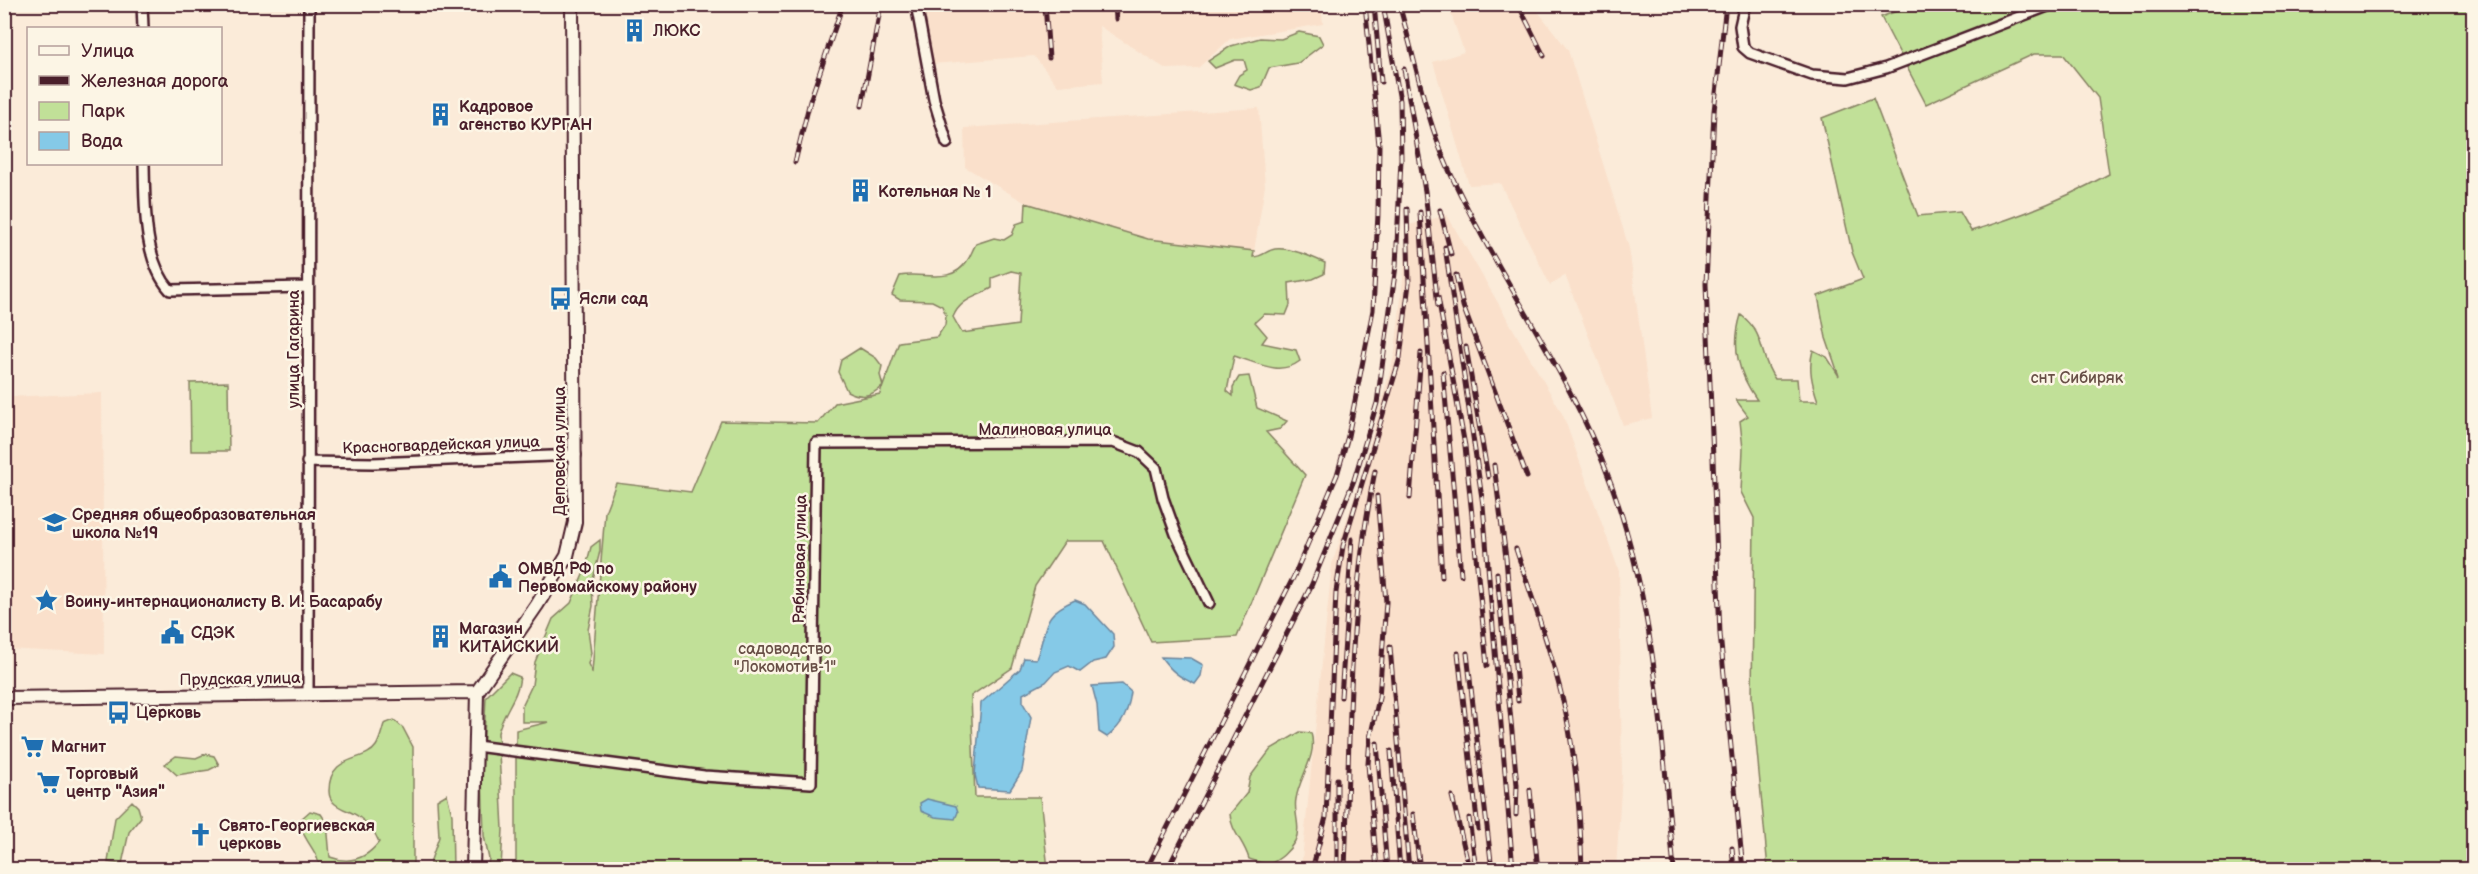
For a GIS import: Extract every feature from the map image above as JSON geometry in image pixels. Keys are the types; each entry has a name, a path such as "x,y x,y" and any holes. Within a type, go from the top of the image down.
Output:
{"street":[{"path":"142,4 143,27"},
{"name":"улица Гагарина","path":"308,694 309,4"},
{"name":"Деповская улица","path":"477,692 537,605 571,546 575,522 572,4"},
{"path":"916,4 934,100 947,143"},
{"path":"1745,4 1740,26 1743,47 1750,53 1812,75 1848,78 1886,68 2053,4"},
{"path":"144,165 145,217 159,277 170,290 308,287"},
{"name":"Малиновая улица","path":"816,443 1113,442 1139,452 1156,468 1162,498 1176,534 1209,603"},
{"name":"Рябиновая улица","path":"476,746 704,776 811,783 816,443"},
{"name":"Красногвардейская улица","path":"307,462 373,463 576,455"},
{"path":"472,870 477,692"},
{"name":"Прудская улица","path":"4,698 477,692"}],"shaded area":[{"path":"1321,4 1323,24 1230,39 1198,68 1166,69 1099,26 1103,82 1058,86 1034,56 933,64 921,5"},
{"path":"1448,5 1533,5 1568,50 1629,248 1652,418 1623,425 1565,275 1550,285 1500,183 1469,185 1433,62 1464,52"},
{"path":"1259,108 1265,186 1254,251 1148,239 1026,203 965,167 964,128"},
{"path":"1447,215 1563,415 1619,571 1622,773 1616,869 1301,870 1332,564 1361,478 1395,352 1409,225"},
{"name":"Средняя общеобразовательная школа №19","path":"102,393 104,654 5,649 5,397"}],"green space":[{"name":"снт Сибиряк","path":"1915,4 2473,5 2473,869 1768,869 1752,698 1754,518 1741,492 1743,449 1740,421 1748,416 1736,400 1757,400 1741,370 1737,338 1741,315 1755,330 1766,362 1775,379 1797,379 1799,401 1818,401 1811,376 1813,350 1827,357 1839,376 1826,338 1818,296 1863,279 1852,252 1822,118 1873,98 1918,216 1960,212 1971,231 2041,207 2109,174 2098,98 2063,54 2034,54 1926,104 1881,17"},
{"path":"1299,32 1319,36 1323,44 1298,63 1269,68 1261,87 1251,90 1234,84 1239,75 1247,70 1244,60 1235,60 1215,68 1208,61 1231,46 1260,38 1281,39"},
{"name":"садоводство \"Локомотив-1\"","path":"1026,203 1148,239 1254,251 1253,257 1281,249 1301,253 1325,263 1324,274 1313,279 1289,283 1290,305 1286,315 1264,314 1255,322 1267,336 1262,343 1296,350 1300,361 1292,366 1276,368 1234,356 1227,391 1233,396 1233,387 1239,377 1249,376 1257,408 1287,421 1280,429 1266,432 1305,475 1237,637 1151,642 1104,541 1065,541 1035,586 1012,668 971,696 975,797 1040,797 1048,869 516,870 516,730 549,722 522,722 522,706 532,685 535,662 553,619 571,603 585,570 591,547 600,540 600,551 592,584 593,606 588,630 591,653 588,664 592,672 605,512 616,483 691,492 721,421 818,423 835,403 880,394 882,386 866,395 857,395 847,391 838,372 841,360 860,348 876,358 882,366 880,375 883,386 899,342 937,337 945,325 946,315 942,306 932,301 900,300 892,295 900,276 936,276 953,273 967,261 976,244 994,238 1004,240 1012,235 1016,224 1025,221","holes":["1011,271 1021,273 1018,325 962,333 953,317 960,306 992,288 992,278"]},
{"path":"228,382 229,451 191,451 190,383"},
{"path":"510,673 520,677 519,685 498,733 503,829 501,869 487,869 489,859 484,836 482,776 486,697"},
{"path":"394,720 403,728 413,747 413,869 319,869 316,856 301,826 301,819 310,811 321,814 327,823 330,857 344,860 357,858 369,852 379,842 366,822 332,801 329,791 335,770 348,761 371,751 377,744 384,724"},
{"path":"1300,732 1311,733 1312,750 1296,799 1298,830 1295,841 1290,849 1268,865 1249,859 1233,826 1230,814 1247,793 1250,777 1271,749"},
{"path":"205,754 214,756 219,765 209,770 177,775 165,764 176,756 196,758"},
{"path":"447,794 452,815 453,869 431,869 431,860 439,837 437,800"},
{"path":"132,801 138,807 141,817 129,832 122,864 108,862 115,818"}],"water":[{"path":"1075,600 1085,604 1113,634 1114,647 1106,659 1093,662 1080,672 1069,666 1055,672 1046,682 1023,694 1023,703 1031,717 1022,771 1010,790 978,788 975,775 981,703 1020,669 1024,658 1036,659 1046,624 1055,612"},
{"path":"1161,657 1191,658 1203,665 1201,676 1195,684 1172,670"},
{"path":"1122,684 1131,692 1128,706 1121,723 1107,737 1099,732 1097,705 1092,686"},
{"path":"927,799 956,806 958,812 955,819 935,817 921,811 920,803"}],"railway":[{"path":"795,162 810,101 843,4"},
{"path":"862,106 881,4"},
{"path":"1045,4 1049,58"},
{"path":"1115,4 1116,19"},
{"path":"1146,870 1294,576 1337,475 1348,436 1373,310 1378,214 1379,145 1365,4"},
{"path":"1374,4 1381,82"},
{"path":"1167,870 1312,584 1354,480 1377,403 1396,266 1401,159 1400,101 1383,4"},
{"path":"1399,4 1427,108 1448,168 1484,240 1564,380 1599,453 1618,503 1633,554 1653,658 1674,870"},
{"path":"1518,4 1544,56"},
{"path":"1726,4 1714,111 1706,284 1720,634 1743,870"},
{"path":"1404,69 1425,191 1438,306"},
{"path":"1312,870 1326,817 1336,592 1343,546 1400,358 1409,283 1407,209"},
{"path":"1440,210 1451,254"},
{"path":"1420,212 1442,577"},
{"path":"1445,247 1483,505 1513,870"},
{"path":"1456,275 1463,306 1527,477"},
{"path":"1438,297 1465,446 1487,666"},
{"path":"1466,347 1488,477"},
{"path":"1410,498 1421,353"},
{"path":"1443,372 1461,575"},
{"path":"1494,465 1506,558 1518,701"},
{"path":"1345,870 1355,620 1366,520 1375,471"},
{"path":"1377,496 1386,602 1379,698 1370,738 1368,764 1377,870"},
{"path":"1341,697 1352,539"},
{"path":"1516,549 1552,660 1567,718 1576,783 1582,870"},
{"path":"1497,573 1517,785 1516,815"},
{"path":"1390,647 1409,870"},
{"path":"1458,653 1478,829"},
{"path":"1467,653 1492,870"},
{"path":"1377,743 1387,870"},
{"path":"1391,751 1400,870"},
{"path":"1337,779 1337,866"},
{"path":"1530,790 1538,870"},
{"path":"1452,796 1468,864"},
{"path":"1413,814 1420,870"},
{"path":"1469,818 1476,870"},
{"path":"1732,848 1734,870"}],"place":[{"name":"ЛЮКС","path":"635,30"},
{"name":"Кадровое агенство КУРГАН","path":"441,115"},
{"name":"Котельная № 1","path":"860,191"},
{"name":"Ясли сад","path":"561,298"},
{"name":"Средняя общеобразовательная школа №19","path":"54,523"},
{"name":"ОМВД РФ по Первомайскому району","path":"500,577"},
{"name":"Воину-интернационалисту В. И. Басарабу","path":"47,601"},
{"name":"СДЭК","path":"173,632"},
{"name":"Магазин КИТАЙСКИЙ","path":"441,637"},
{"name":"Церковь","path":"118,712"},
{"name":"Магнит","path":"33,746"},
{"name":"Торговый центр \"Азия\"","path":"48,782"},
{"name":"Свято-Георгиевская церковь","path":"201,834"}]}
